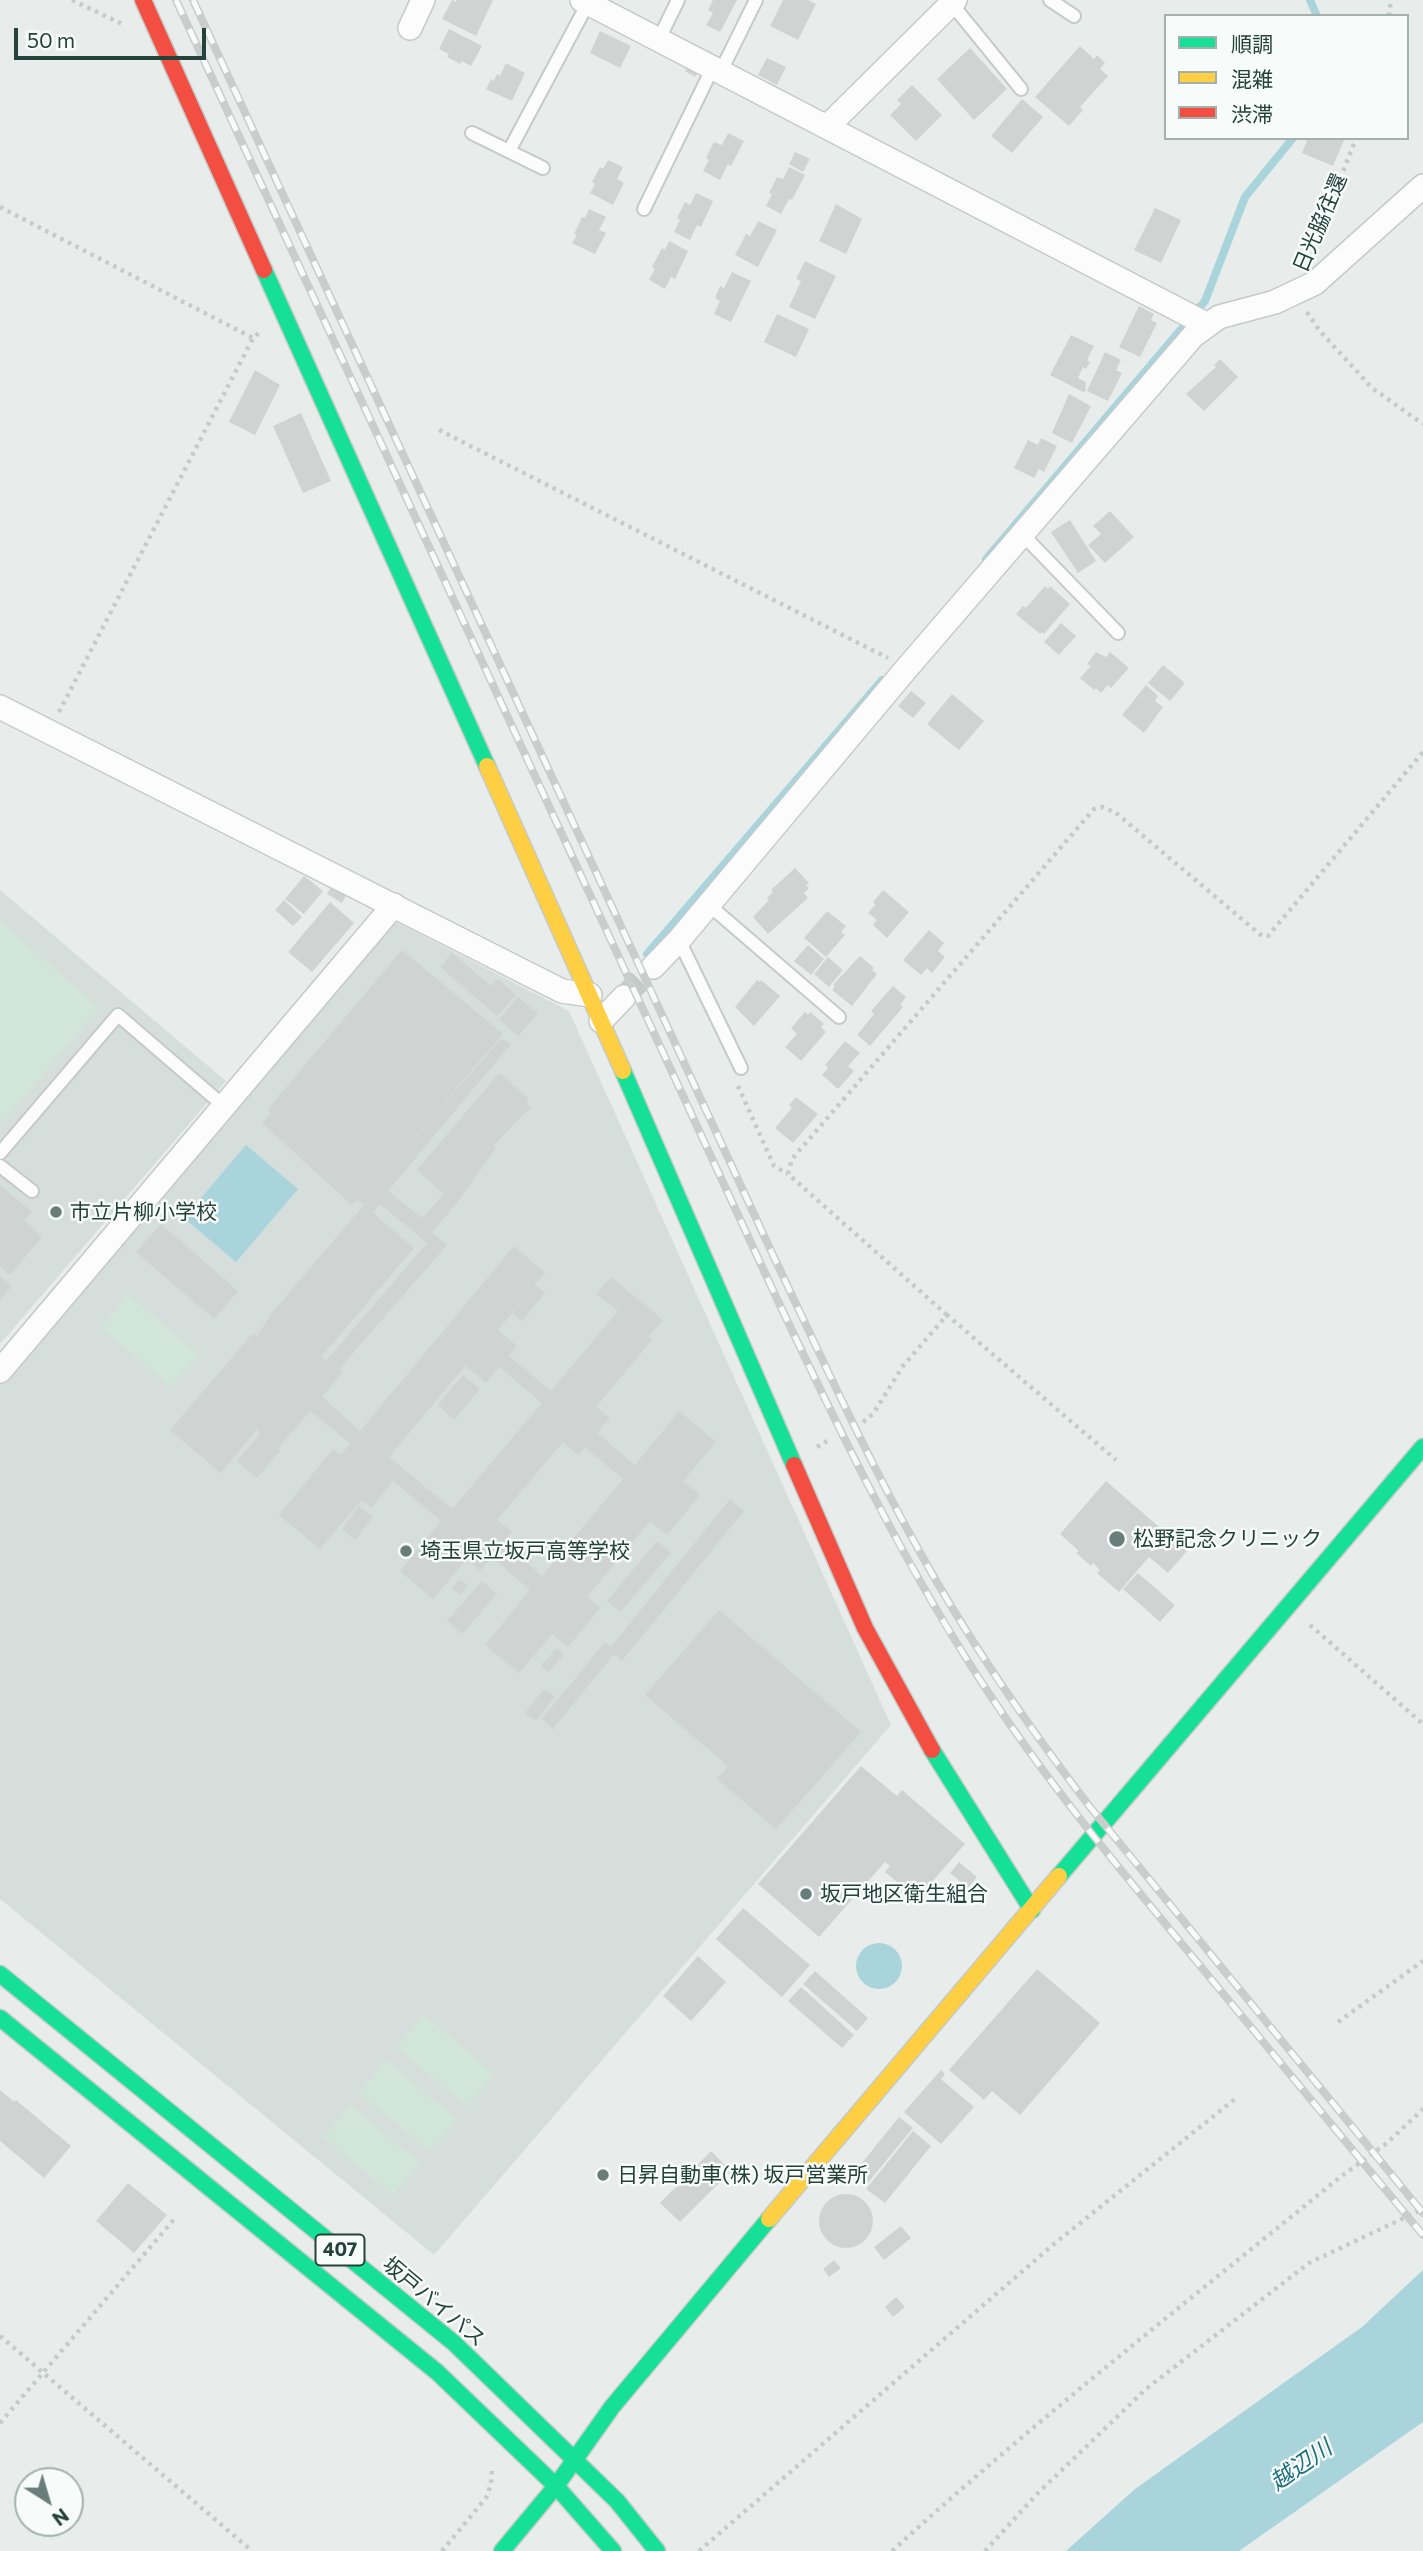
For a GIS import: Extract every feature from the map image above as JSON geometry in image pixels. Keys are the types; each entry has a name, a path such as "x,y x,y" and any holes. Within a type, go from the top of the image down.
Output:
{"main road":[{"path":"143,0 590,995 865,1628 922,1734 1032,1909"},
{"path":"502,2551 556,2486 612,2407 827,2149 1423,1447"},
{"name":"坂戸バイパス","path":"0,1974 454,2343 617,2501 657,2551"},
{"name":"407","path":"0,2018 437,2372 556,2486 613,2551"}],"street":[{"path":"410,28 423,0"},
{"path":"585,1 1206,324"},
{"path":"828,126 953,1"},
{"path":"653,967 709,905 907,668 1193,336 1219,317 1296,294 1315,283 1423,186"},
{"path":"0,707 562,991 590,995"},
{"path":"0,1371 394,905"},
{"path":"601,1021 624,997"}],"lane":[{"path":"659,39 678,0"},
{"path":"644,209 756,0"},
{"path":"1050,0 1074,16"},
{"path":"509,151 585,1"},
{"path":"953,1 1021,89"},
{"path":"472,133 543,168"},
{"path":"1023,534 1118,633"},
{"path":"709,905 839,1017"},
{"path":"679,940 741,1068"},
{"path":"0,1153 118,1015 225,1107"},
{"path":"0,1166 32,1191"}],"path":[{"path":"72,0 127,27 155,25"},
{"name":"日光脇往還","path":"1355,140 1295,282 1296,294 1319,330 1372,388 1423,424"},
{"path":"0,207 253,338"},
{"path":"48,732 253,338 284,310"},
{"path":"439,430 907,668"},
{"path":"788,1174 792,1159 1094,809 1103,807 1116,813 1262,936 1268,936 1423,752"},
{"path":"741,1068 736,1078 738,1090 774,1166 788,1174 1116,1460"},
{"path":"863,1422 873,1414 903,1366 947,1315"},
{"path":"1288,1606 1423,1724"},
{"path":"1338,2022 1423,1961"},
{"path":"699,2551 1043,2253 1235,2099"},
{"path":"892,2551 1045,2416 1339,2178 1387,2143 1423,2109"},
{"path":"985,2551 1038,2493 1146,2389 1309,2263 1423,2209"},
{"path":"0,2423 176,2217"},
{"path":"0,2336 252,2551"},
{"path":"442,2551 486,2498 491,2484 493,2459"}],"shaded area":[{"name":"市立片柳小学校","path":"0,890 226,1081 0,1344"},
{"name":"埼玉県立坂戸高等学校","path":"394,921 569,1011 891,1725 434,2255 0,1899 0,1376"}],"green space":[{"path":"0,921 99,1008 0,1125"},
{"path":"128,1295 198,1354 171,1386 101,1328"},
{"path":"424,2015 494,2074 467,2106 397,2048"},
{"path":"386,2060 457,2119 430,2151 359,2093"},
{"path":"350,2105 420,2163 393,2195 323,2137"}],"water":[{"path":"246,1145 298,1189 236,1262 184,1218"},
{"path":"879,1943 895,1950 902,1966 895,1982 879,1989 863,1982 856,1966 863,1950"},
{"name":"越辺川","path":"1423,2270 1423,2422 1239,2551 1066,2551 1135,2489 1362,2327"}],"building":[{"path":"452,0 493,0 476,36 442,19"},
{"path":"713,0 737,0 720,32 706,25 713,13 708,10"},
{"path":"783,0 808,0 816,4 798,40 770,26"},
{"path":"449,29 482,46 471,66 462,61 460,64 439,49"},
{"path":"600,31 631,46 620,68 590,53"},
{"path":"1080,46 1094,59 1097,55 1105,63 1100,69 1108,76 1080,107 1083,110 1069,126 1035,97"},
{"path":"970,48 1007,89 974,120 937,79"},
{"path":"767,58 786,67 777,85 758,75"},
{"path":"506,63 525,73 512,101 486,89 491,79 494,81 497,74 500,76"},
{"path":"688,65 698,71 695,77 685,71"},
{"path":"912,85 942,115 916,141 890,115 901,104 897,100"},
{"path":"1022,99 1043,117 1012,153 991,136"},
{"path":"728,133 744,141 720,180 703,171 714,142 722,145"},
{"path":"1307,140 1344,140 1333,166 1302,153"},
{"path":"795,152 810,159 803,172 789,164"},
{"path":"608,160 623,167 617,179 624,183 613,205 590,193 600,167 603,169"},
{"path":"789,167 805,175 781,214 766,206 777,177 783,179"},
{"path":"696,193 713,201 701,227 697,225 690,240 674,232 685,202 690,205"},
{"path":"836,204 862,219 846,254 819,241"},
{"path":"1155,208 1181,220 1161,263 1134,250"},
{"path":"589,209 606,217 599,230 606,233 595,254 572,243 582,217 585,218"},
{"path":"758,221 777,230 758,267 735,255 746,234 750,236"},
{"path":"669,241 688,251 675,279 671,277 665,289 649,280 655,269 652,267"},
{"path":"805,261 836,276 815,319 789,307 801,281 796,279"},
{"path":"732,272 751,281 731,322 714,314 720,301 715,298 720,286 724,288"},
{"path":"1139,306 1154,314 1151,320 1157,323 1140,357 1119,347"},
{"path":"777,314 809,329 796,357 764,342"},
{"path":"1071,335 1094,346 1087,360 1090,362 1086,369 1083,367 1078,378 1086,382 1085,393 1050,375"},
{"path":"1105,352 1121,360 1116,370 1122,373 1108,401 1087,391"},
{"path":"1220,359 1238,377 1204,411 1186,394 1216,367 1214,365"},
{"path":"255,370 280,385 255,435 229,422"},
{"path":"1069,394 1091,406 1072,443 1052,433"},
{"path":"301,413 331,481 303,493 273,426"},
{"path":"1041,438 1057,446 1044,472 1039,469 1034,478 1014,468 1028,440 1038,445"},
{"path":"1110,511 1134,537 1105,563 1088,545 1101,534 1093,526"},
{"path":"1070,520 1096,561 1078,573 1051,532"},
{"path":"1045,586 1048,589 1050,586 1070,604 1044,634 1040,634 1016,614 1023,606 1026,608"},
{"path":"1061,623 1076,636 1059,655 1044,642"},
{"path":"1096,652 1106,657 1110,652 1129,668 1111,688 1108,685 1101,693 1080,678 1091,666 1087,664"},
{"path":"1163,665 1185,683 1170,701 1148,683"},
{"path":"1146,685 1158,696 1155,701 1163,707 1144,733 1122,715"},
{"path":"911,691 926,703 913,718 898,706"},
{"path":"952,694 984,721 959,750 927,724"},
{"path":"795,868 809,883 806,885 809,888 804,893 808,898 768,934 753,917 769,900 767,898 773,892 771,890"},
{"path":"304,876 323,891 304,914 285,899"},
{"path":"331,886 346,895 342,903 327,894"},
{"path":"883,890 909,912 887,938 873,925 877,920 868,913"},
{"path":"284,900 302,917 293,926 275,910"},
{"path":"330,902 354,923 312,972 288,952"},
{"path":"827,911 846,926 841,932 845,935 826,957 804,938"},
{"path":"929,930 944,943 938,951 945,957 932,973 927,968 921,975 903,960"},
{"path":"808,945 824,959 811,975 794,961"},
{"path":"402,950 503,1034 401,1152 501,1039 511,1044 388,1191 422,1218 444,1194 417,1170 499,1073 529,1099 526,1102 531,1107 493,1146 496,1148 456,1204 432,1232 447,1245 339,1369 343,1372 322,1397 360,1431 514,1246 545,1273 535,1285 545,1293 522,1321 513,1314 523,1300 498,1330 517,1346 509,1356 551,1391 618,1311 596,1294 611,1277 663,1320 648,1337 652,1340 596,1407 610,1418 597,1433 635,1465 679,1411 716,1442 683,1481 700,1495 667,1535 650,1521 587,1597 600,1608 568,1647 552,1634 519,1673 485,1645 530,1590 492,1557 480,1571 467,1559 433,1599 400,1571 441,1521 393,1481 371,1508 362,1500 320,1549 279,1515 333,1449 341,1455 350,1443 310,1411 278,1448 280,1451 257,1478 237,1461 260,1434 257,1429 221,1473 170,1430 253,1333 257,1336 271,1314 364,1205 357,1200 352,1205 262,1123 271,1113 267,1110","holes":["380,1204 427,1243 326,1361 321,1357 414,1248 373,1213","465,1366 486,1383 499,1367 542,1403 452,1509 389,1457","563,1442 578,1455 585,1447 623,1479 542,1576 504,1542 512,1532 497,1520"]},
{"path":"452,953 491,986 498,979 516,995 497,1016 440,967"},
{"path":"860,956 877,974 852,1006 832,990 835,987 833,985"},
{"path":"828,957 843,970 829,987 814,974"},
{"path":"757,980 761,980 780,996 754,1026 735,1007"},
{"path":"893,986 906,997 900,1005 903,1007 870,1046 857,1035 874,1014 871,1011"},
{"path":"518,997 538,1014 518,1036 499,1019"},
{"path":"805,1012 808,1015 810,1012 824,1024 821,1027 826,1032 801,1061 785,1047 797,1034 791,1028"},
{"path":"845,1041 860,1053 848,1066 854,1071 838,1089 822,1075 828,1068 825,1065"},
{"path":"796,1097 818,1114 793,1143 775,1128 792,1108 789,1105"},
{"path":"0,1185 32,1212 24,1221 42,1237 10,1275 0,1266"},
{"path":"161,1224 238,1291 214,1319 136,1252"},
{"path":"0,1276 12,1286 0,1300"},
{"path":"463,1375 480,1389 454,1420 438,1405"},
{"path":"1106,1481 1187,1551 1168,1573 1149,1557 1119,1592 1097,1573 1100,1570 1093,1563 1091,1566 1076,1553 1079,1551 1060,1534"},
{"path":"730,1499 744,1511 622,1661 614,1654 553,1729 542,1719 605,1642 611,1647"},
{"path":"359,1506 373,1517 355,1540 342,1529"},
{"path":"657,1541 671,1553 620,1612 607,1601"},
{"path":"1138,1573 1175,1605 1160,1622 1123,1589"},
{"path":"460,1579 468,1586 460,1595 452,1588"},
{"path":"482,1581 497,1594 462,1634 447,1621"},
{"path":"719,1610 861,1732 776,1829 717,1779 728,1766 645,1695"},
{"path":"557,1648 564,1655 548,1672 541,1666"},
{"path":"544,1689 555,1696 536,1721 525,1713"},
{"path":"861,1766 897,1796 902,1790 965,1844 917,1899 885,1872 890,1866 885,1862 819,1937 758,1884"},
{"path":"959,1862 977,1877 968,1888 950,1873"},
{"path":"743,1908 810,1965 782,1997 716,1939"},
{"path":"698,1956 726,1982 691,2021 663,1996"},
{"path":"1037,1969 1100,2023 1020,2115 992,2091 984,2100 949,2070"},
{"path":"815,1971 868,2018 857,2031 803,1984"},
{"path":"801,1987 854,2035 842,2048 788,2001"},
{"path":"941,2070 945,2074 941,2079 974,2107 941,2144 904,2112"},
{"path":"0,2090 71,2146 44,2178 0,2141"},
{"path":"899,2117 913,2128 866,2185 853,2174"},
{"path":"913,2131 931,2146 885,2203 866,2189"},
{"path":"711,2151 731,2171 680,2222 660,2203"},
{"path":"128,2183 167,2215 134,2253 96,2221"},
{"path":"851,2194 861,2198 869,2206 873,2221 869,2236 861,2244 841,2248 831,2244 823,2236 819,2216 823,2206 831,2198"},
{"path":"901,2226 911,2238 884,2260 874,2247"},
{"path":"834,2260 841,2268 829,2277 823,2269"},
{"path":"896,2297 905,2307 893,2317 885,2307"}],"waterway":[{"path":"1310,0 1316,14"},
{"path":"986,559 1205,301 1245,197 1291,140"},
{"path":"647,954 882,680"}],"tunnel":[{"path":"624,997 653,967"}],"railway":[{"path":"176,0 777,1299 851,1452 904,1552 992,1698 1063,1797 1423,2235"},
{"path":"193,0 772,1253 862,1442 921,1554 959,1620 1001,1684 1090,1807 1423,2213"}],"traffic: fast":[{"path":"264,270 487,766"},
{"path":"623,1071 794,1465"},
{"path":"1059,1876 1423,1447"},
{"path":"932,1750 1032,1910"},
{"path":"0,1974 454,2343 617,2501 657,2551"},
{"path":"0,2018 437,2372 556,2486 613,2551"},
{"path":"502,2551 556,2486 612,2407 769,2219"}],"traffic: slow":[{"path":"487,766 623,1071"},
{"path":"769,2219 1059,1876"}],"traffic: jam":[{"path":"143,0 264,270"},
{"path":"794,1465 865,1628 932,1750"}],"place":[{"name":"市立片柳小学校","path":"56,1212"},
{"name":"松野記念クリニック","path":"1117,1539"},
{"name":"埼玉県立坂戸高等学校","path":"406,1551"},
{"name":"坂戸地区衛生組合","path":"806,1894"},
{"name":"日昇自動車(株) 坂戸営業所","path":"603,2175"}]}
